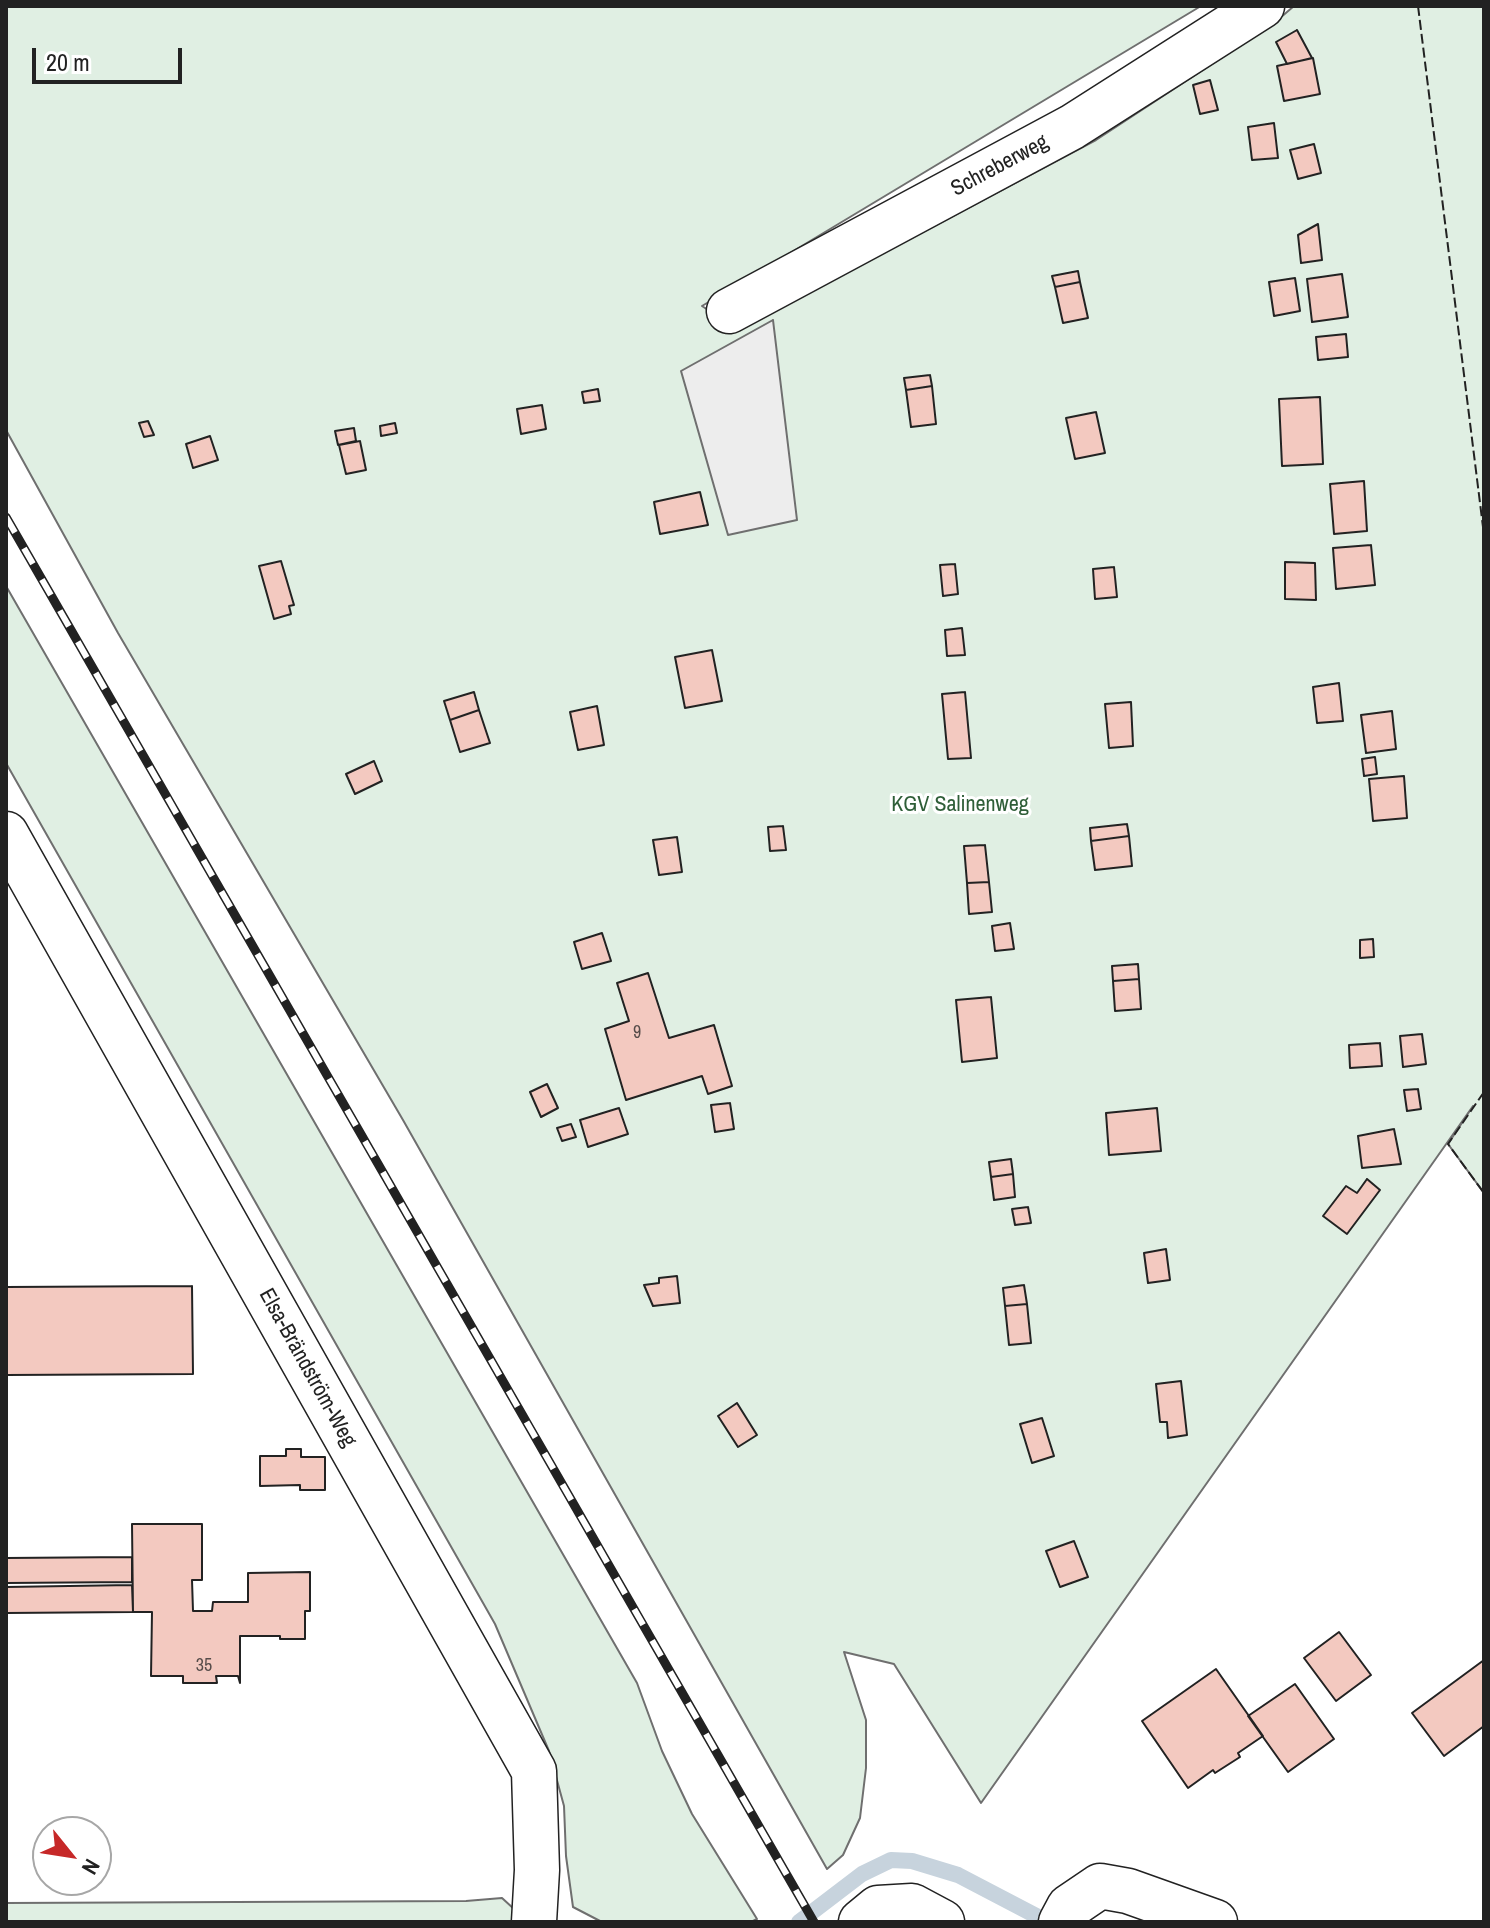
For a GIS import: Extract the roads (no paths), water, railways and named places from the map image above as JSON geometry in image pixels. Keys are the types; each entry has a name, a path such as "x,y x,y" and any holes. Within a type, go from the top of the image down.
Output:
{"street":[{"name":"Schreberweg","path":"729,311 1072,127 1262,6"},
{"name":"Elsa-Brändström-Weg","path":"6,834 534,1771 537,1870 534,1922"},
{"path":"1065,1915 1100,1886 1128,1891 1215,1922"},
{"path":"861,1922 878,1908 926,1905"}],"waterway":[{"path":"799,1922 862,1874 891,1860 912,1861 958,1875 1048,1922"}],"railway":[{"path":"6,517 814,1922"}],"park label":[{"name":"KGV Salinenweg","path":"960,805"}]}
